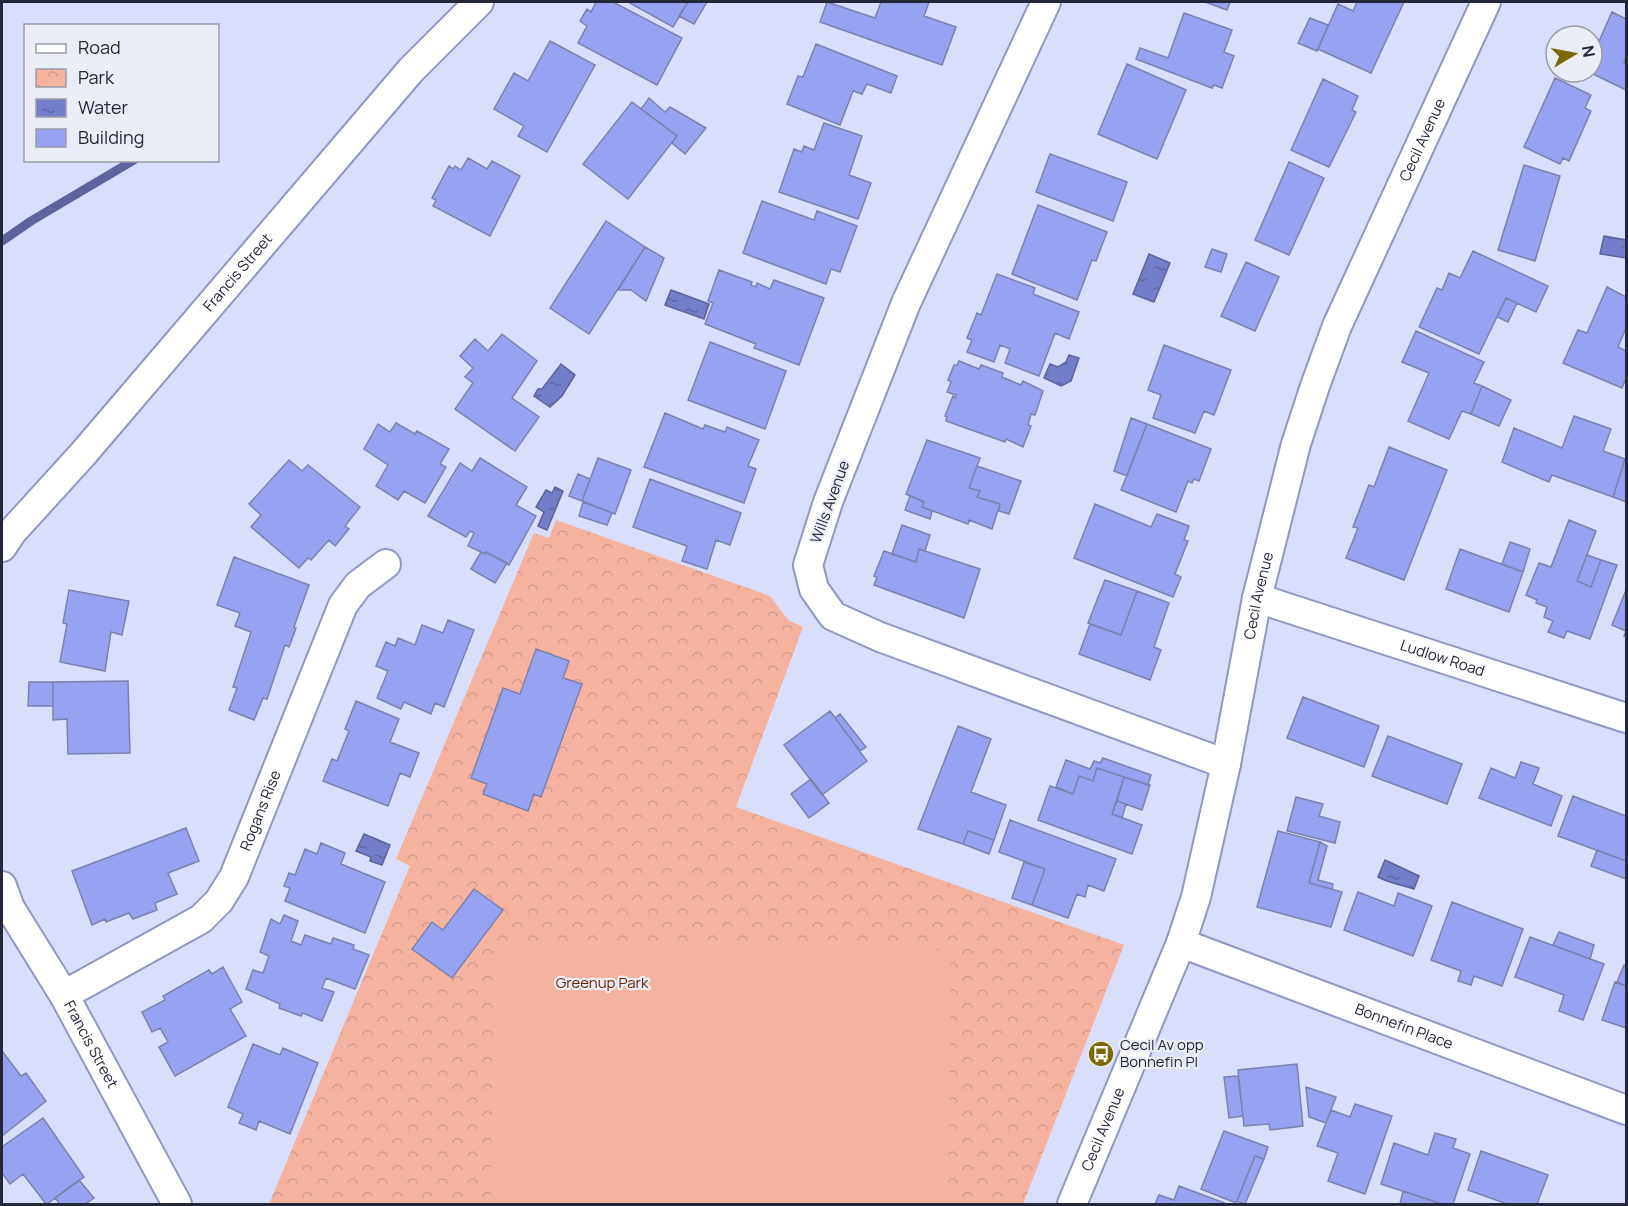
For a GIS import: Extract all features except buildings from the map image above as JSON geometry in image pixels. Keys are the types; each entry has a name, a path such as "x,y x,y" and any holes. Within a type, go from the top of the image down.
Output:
{"street":[{"name":"Francis Street","path":"2,547 12,532 83,454 411,70 479,2"},
{"name":"Wills Avenue","path":"1046,2 906,303 828,502 808,565 814,589 833,616 880,637 1226,764"},
{"name":"Cecil Avenue","path":"1072,1204 1181,943 1196,897 1226,764 1257,598 1296,444 1314,386 1337,327 1486,2"},
{"name":"Rogans Rise","path":"64,995 201,919 219,901 234,877 343,605 358,585 386,564"},
{"name":"Ludlow Road","path":"1257,598 1626,718"},
{"name":"Francis Street","path":"2,886 10,908 64,995 177,1204"},
{"name":"Bonnefin Place","path":"1181,943 1626,1110"}],"green space":[{"name":"Greenup Park","path":"556,520 770,596 788,620 803,627 736,807 1124,945 1023,1204 269,1204 410,866 396,859 534,533 549,538"},
{"path":"494,943 951,950 948,1204 491,1204"}],"water":[{"path":"1604,236 1626,240 1626,258 1600,254"},
{"path":"1149,254 1170,263 1154,302 1133,294"},
{"path":"671,290 709,304 704,319 665,305"},
{"path":"1069,355 1079,358 1071,381 1061,386 1044,378 1050,364 1058,367 1066,362"},
{"path":"561,364 575,375 562,396 550,407 534,396"},
{"path":"555,487 563,491 547,530 538,526 544,512 536,507 546,490 552,493"},
{"path":"364,834 390,845 382,865 370,861 371,857 356,851"},
{"path":"1385,860 1419,876 1414,889 1378,877"}],"waterway":[{"path":"2,241 31,221 131,162"}],"place":[{"name":"Cecil Av opp Bonnefin Pl","path":"1101,1054"}]}
